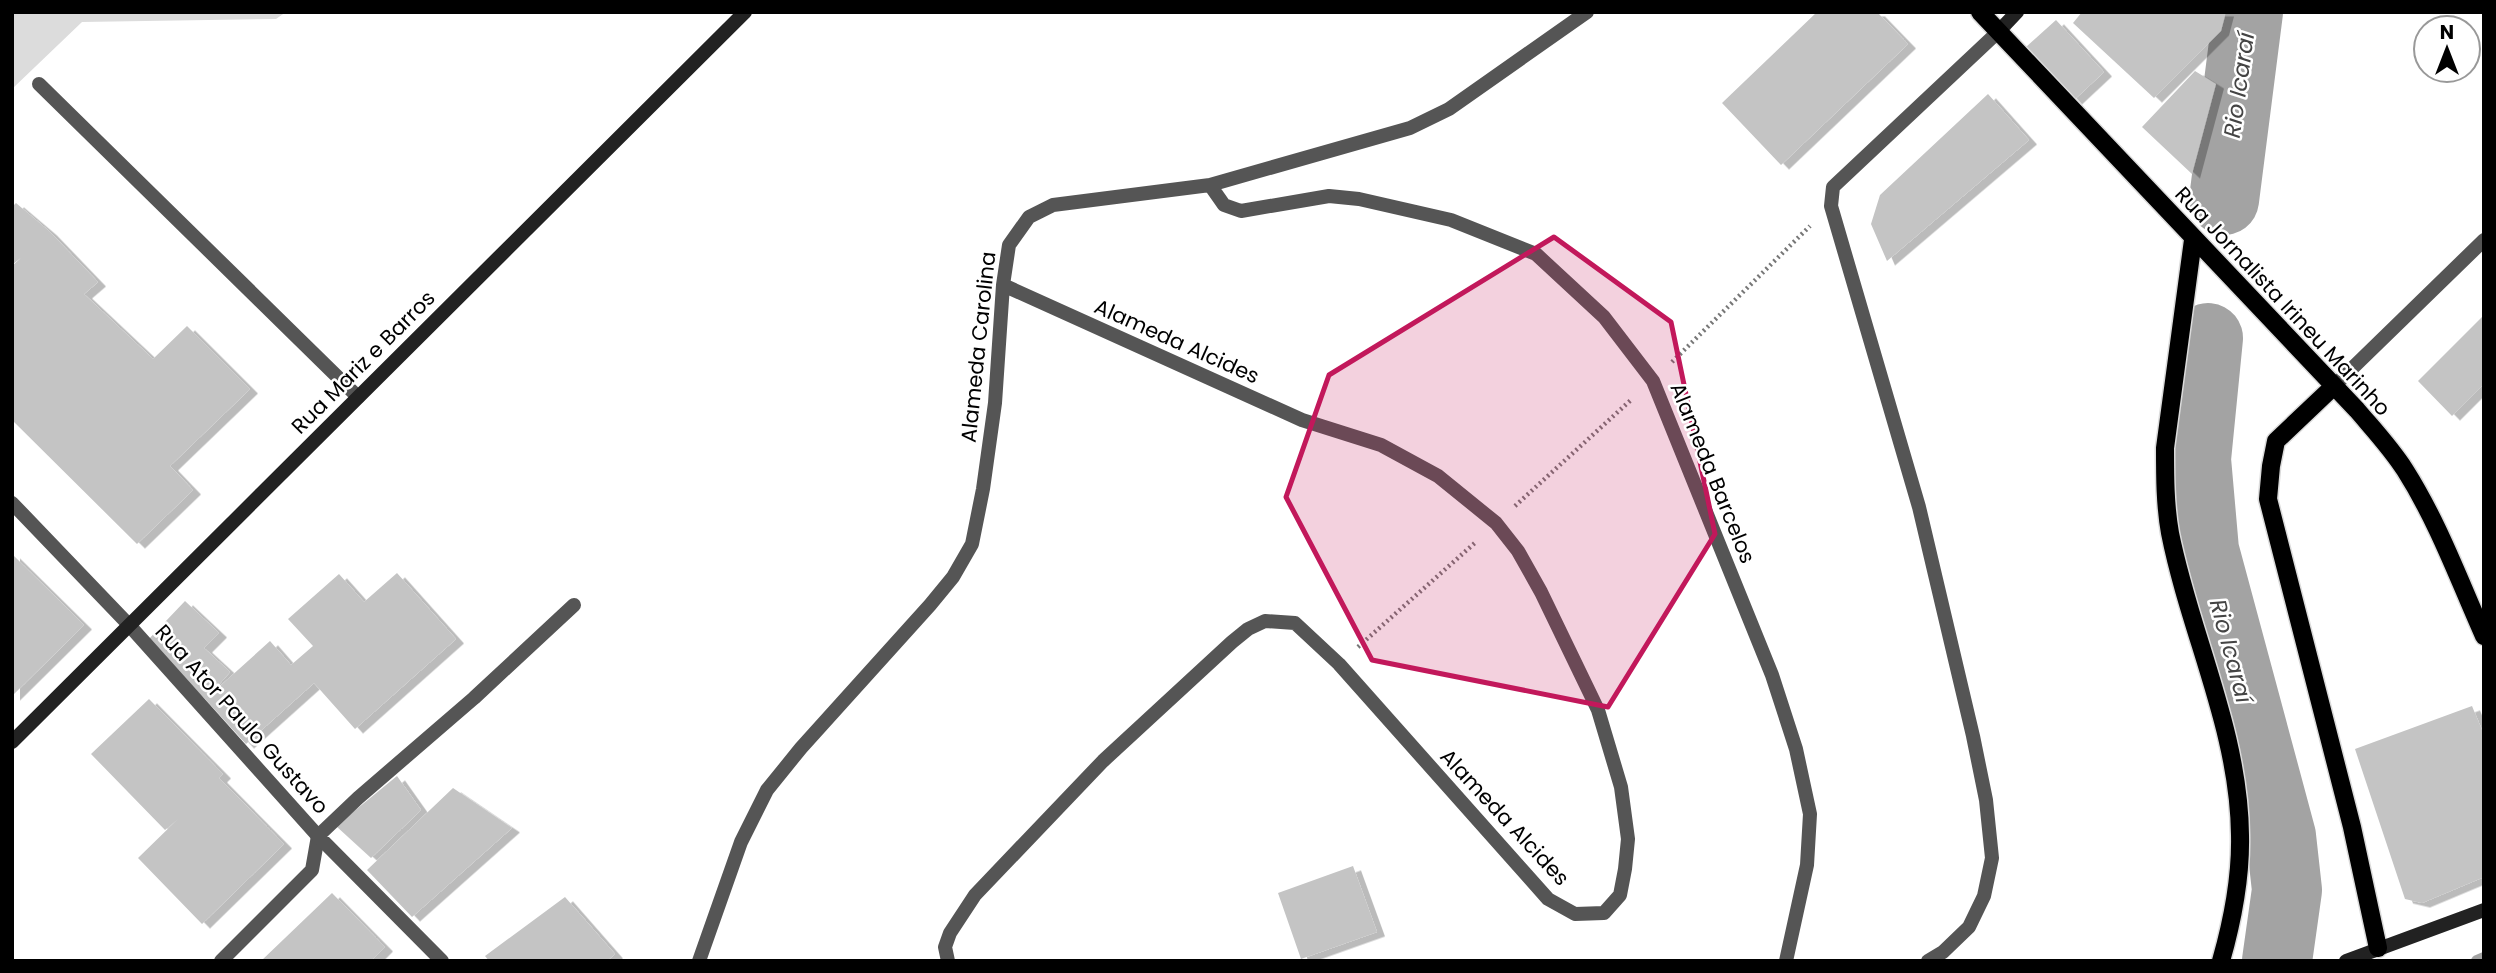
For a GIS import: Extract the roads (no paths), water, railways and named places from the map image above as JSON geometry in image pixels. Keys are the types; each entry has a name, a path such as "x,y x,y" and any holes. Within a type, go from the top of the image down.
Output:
{"main road":[{"name":"Rua Mariz e Barros","path":"12,742 745,12"},
{"name":"Rua Jornalista Irineu Marinho","path":"1980,12 2387,445 2404,469 2437,528 2484,636"},
{"path":"1999,31 2017,12"},
{"path":"2193,240 2165,448 2165,482 2170,533 2219,704 2237,792 2241,833 2239,884 2221,961"},
{"path":"2334,386 2276,441 2268,499 2352,827 2378,948"},
{"path":"2346,961 2483,912"}],"street":[{"name":"Alameda Carolina","path":"699,961 741,842 767,790 801,748 930,605 953,577 972,544 995,403 1003,285 1009,244 1029,217 1053,205 1210,185 1410,128 1449,109 1587,12"},
{"path":"1928,961 1943,952 1969,927 1984,896 1992,858 1986,800 1919,507 1831,205 1833,187 1999,31"},
{"path":"39,84 358,397"},
{"name":"Alameda Barcelos","path":"1210,185 1224,205 1241,211 1329,196 1359,199 1451,220 1536,254 1604,317 1653,381 1772,675 1796,749 1810,814 1807,865 1786,961"},
{"path":"2334,386 2484,240"},
{"name":"Alameda Alcides","path":"948,961 945,947 950,933 975,895 1103,761 1248,629 1265,621 1295,623 1339,664 1548,899 1576,914 1604,913 1620,895 1628,839 1621,787 1598,710 1541,592 1518,551 1496,523 1438,476 1381,445 1302,420 1003,285"},
{"name":"Rua Ator Paulo Gustavo","path":"12,503 129,625 318,836 442,961"},
{"path":"221,961 312,870 318,836 574,605"}],"waterway":[{"name":"Rio Icaraí","path":"2224,200 2248,12"},
{"name":"Rio Icaraí","path":"2208,338 2196,459 2204,550 2281,836 2287,890 2277,961"},
{"path":"2477,961 2484,958"}]}
